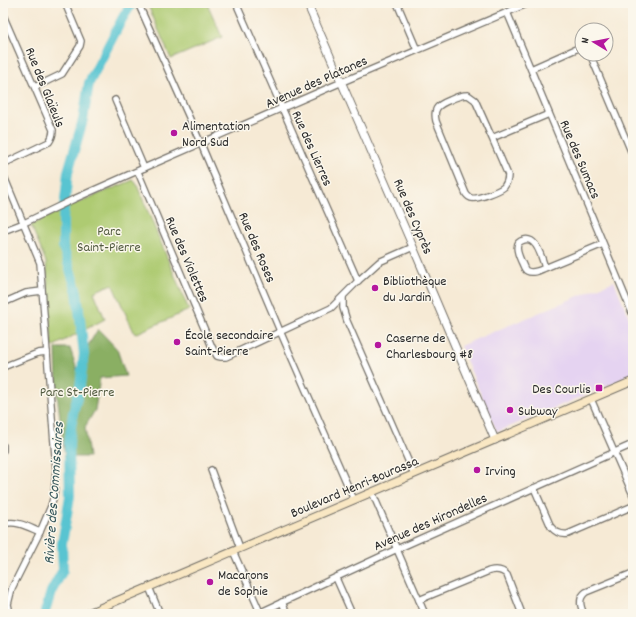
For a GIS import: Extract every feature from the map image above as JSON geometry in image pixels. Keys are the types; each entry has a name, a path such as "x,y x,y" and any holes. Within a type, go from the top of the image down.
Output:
{"main road":[{"name":"Boulevard Henri-Bourassa","path":"90,613 633,381"}],"street":[{"path":"34,87 62,74 80,46 81,41 65,3"},
{"name":"Rue des Roses","path":"138,3 201,144 280,331 354,500"},
{"name":"Rue des Lierres","path":"236,3 358,281"},
{"name":"Rue des Cyprès","path":"307,3 495,440"},
{"path":"397,3 417,50"},
{"name":"Avenue des Platanes","path":"3,231 342,82 529,3"},
{"name":"Rue des Sumacs","path":"507,12 633,315"},
{"name":"Rue des Glaïeuls","path":"3,15 53,130 52,139 49,142 3,164"},
{"path":"531,69 574,50"},
{"path":"593,62 633,154"},
{"path":"468,95 475,100 492,138 508,175 508,179 502,188 477,198 469,197 466,194 436,121 435,111 441,103 459,96 468,95"},
{"path":"115,100 144,168"},
{"path":"492,138 549,114"},
{"name":"Rue des Violettes","path":"138,172 217,356 226,357 280,331"},
{"path":"3,174 40,263 56,469 56,484 51,506 40,532 12,588 8,604 10,614"},
{"path":"546,268 532,241 524,240 519,242 517,251 524,268 526,271 530,272 546,268 603,244"},
{"path":"280,331 331,308 379,262 413,247"},
{"path":"3,303 26,293 42,291"},
{"path":"343,297 343,308 346,321 414,474"},
{"path":"3,367 38,353 47,352"},
{"path":"591,399 633,495"},
{"name":"Avenue des Hirondelles","path":"258,613 397,549 633,444"},
{"path":"211,470 258,613"},
{"path":"534,488 551,527 554,531 563,535 633,506"},
{"path":"372,492 425,614"},
{"path":"3,524 8,523 24,525 40,532"},
{"path":"419,600 489,571 500,570 507,575 522,614"},
{"path":"584,614 580,603 582,594 633,573"},
{"path":"336,578 352,614"},
{"path":"148,587 160,614"},
{"path":"282,602 287,614"}],"shaded area":[{"path":"614,281 631,322 633,322 633,375 497,432 460,346"}],"green space":[{"path":"147,3 207,3 222,37 171,59"},
{"name":"Parc Saint-Pierre","path":"133,180 136,183 189,310 135,334 112,284 94,292 105,319 52,347 46,262 31,225 69,206"},
{"name":"Parc St-Pierre","path":"98,329 117,349 126,376 100,378 95,410 85,427 89,457 65,457 57,394 56,348 70,348 77,370 83,354"}],"waterway":[{"name":"Rivière des Commissaires","path":"45,614 51,592 63,570 62,544 70,496 69,443 73,413 80,386 84,354 77,292 63,247 63,219 68,172 83,120 89,83 122,19 132,3"}],"place":[{"name":"Alimentation Nord Sud","path":"174,133"},
{"name":"Bibliothèque du Jardin","path":"375,288"},
{"name":"École secondaire Saint-Pierre","path":"177,342"},
{"name":"Caserne de Charlesbourg #8","path":"378,345"},
{"name":"Des Courlis","path":"599,388"},
{"name":"Subway","path":"510,410"},
{"name":"Irving","path":"477,470"},
{"name":"Macarons de Sophie","path":"210,582"}]}
